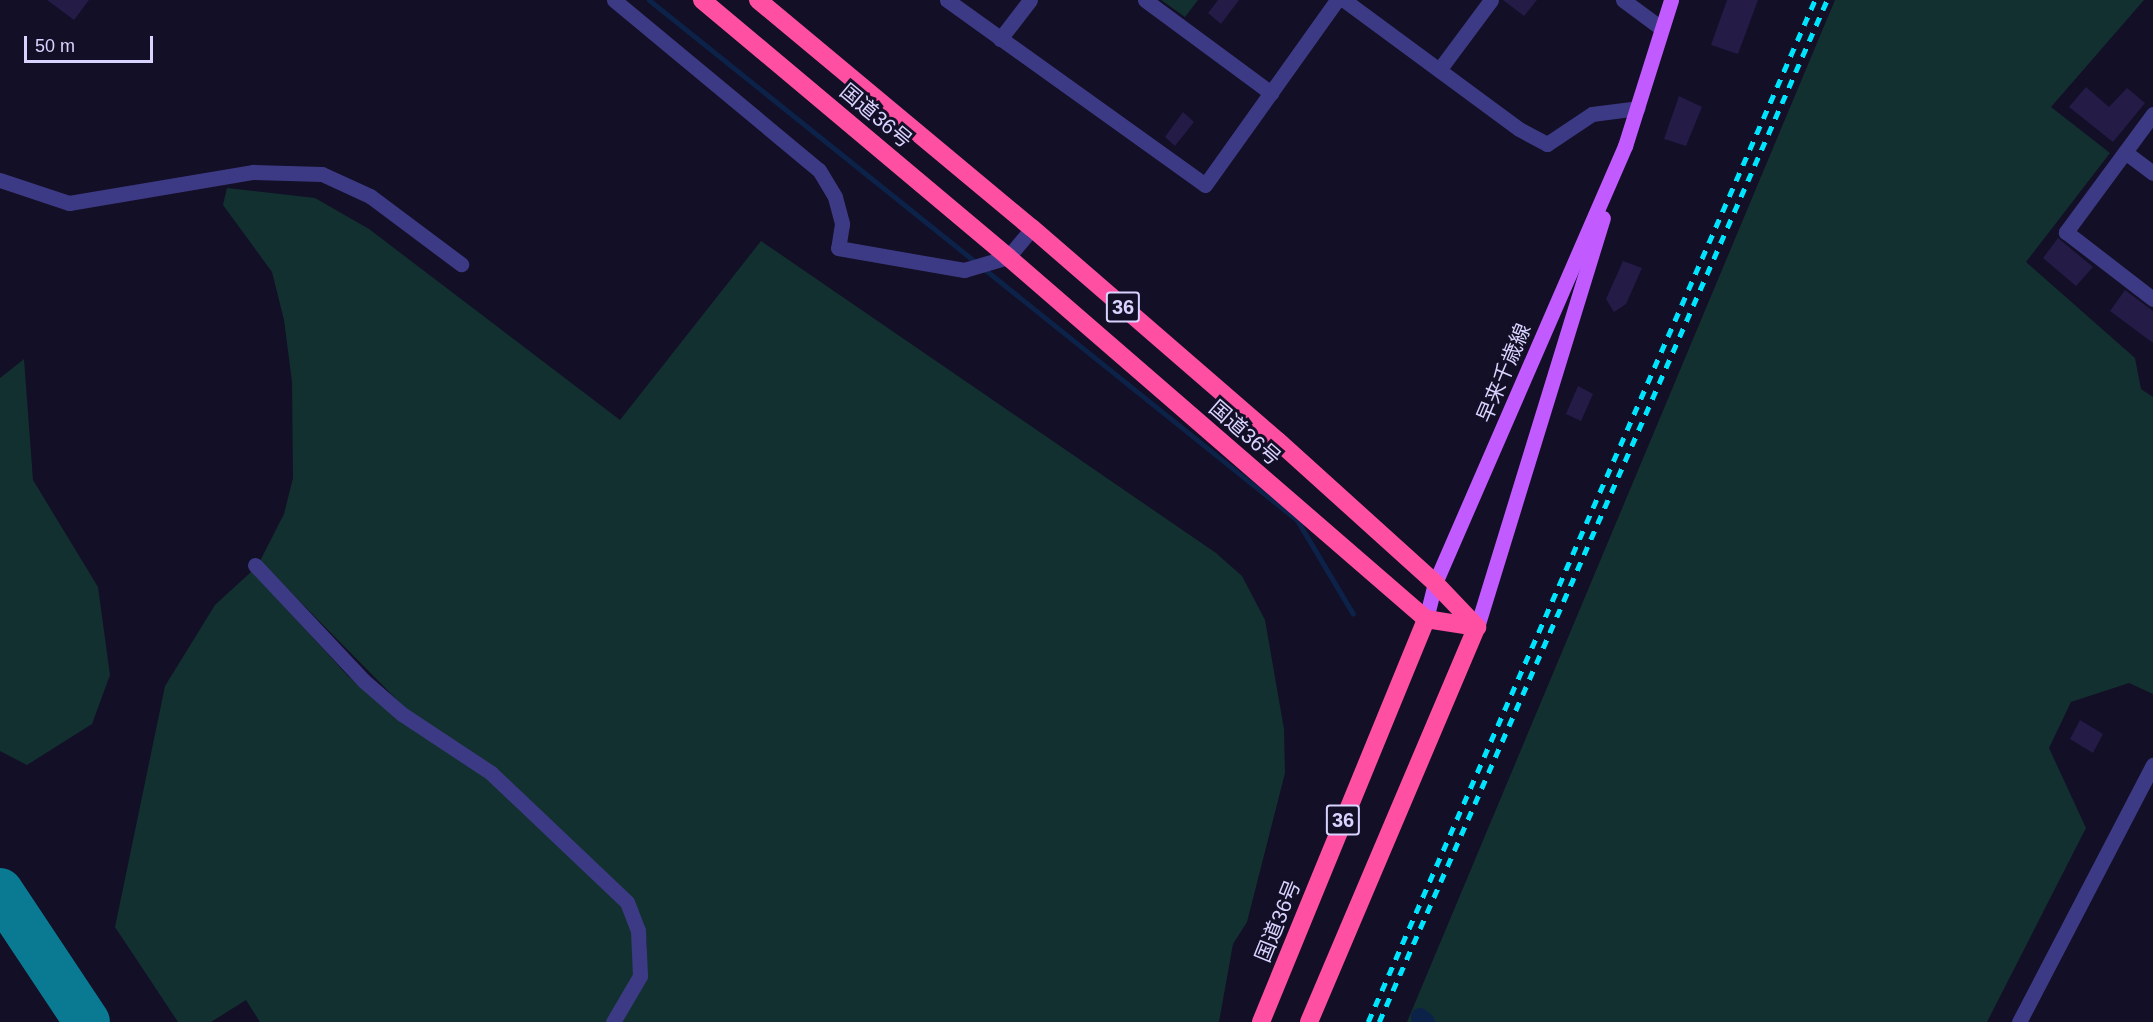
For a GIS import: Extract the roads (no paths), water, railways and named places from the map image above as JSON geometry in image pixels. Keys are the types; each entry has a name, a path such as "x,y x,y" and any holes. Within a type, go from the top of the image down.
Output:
{"highway":[{"name":"国道36号","path":"702,0 1008,257 1426,618 1261,1022"},
{"name":"国道36号","path":"758,0 1032,228 1435,583 1477,627"},
{"path":"1426,618 1477,627"},
{"name":"36","path":"1309,1022 1477,627"}],"main road":[{"name":"早来千歳線","path":"1477,627 1671,0"},
{"name":"早来千歳線","path":"1426,618 1435,583 1625,146"}],"street":[{"path":"614,0 819,170 835,197 842,224 838,248 964,270 1008,257 1032,228"},
{"path":"947,0 1205,185 1337,0"},
{"path":"1000,39 1030,0"},
{"path":"1145,0 1271,93"},
{"path":"1344,0 1519,129 1547,144 1592,114 1638,108"},
{"path":"1439,70 1491,0"},
{"path":"1623,0 1661,28"},
{"path":"2153,114 2066,232 2153,299"},
{"path":"2125,152 2153,173"},
{"path":"0,180 69,203 253,172 322,174 370,196 461,264"},
{"path":"255,565 364,681 402,714 491,773 627,902 638,930 640,976 613,1022"},
{"path":"2019,1022 2153,765"}],"waterway":[{"path":"649,0 1297,520 1353,614"},
{"path":"1420,1017 1426,1022"}],"railway":[{"path":"1368,1022 1815,0"},
{"path":"1379,1022 1827,0"}]}
